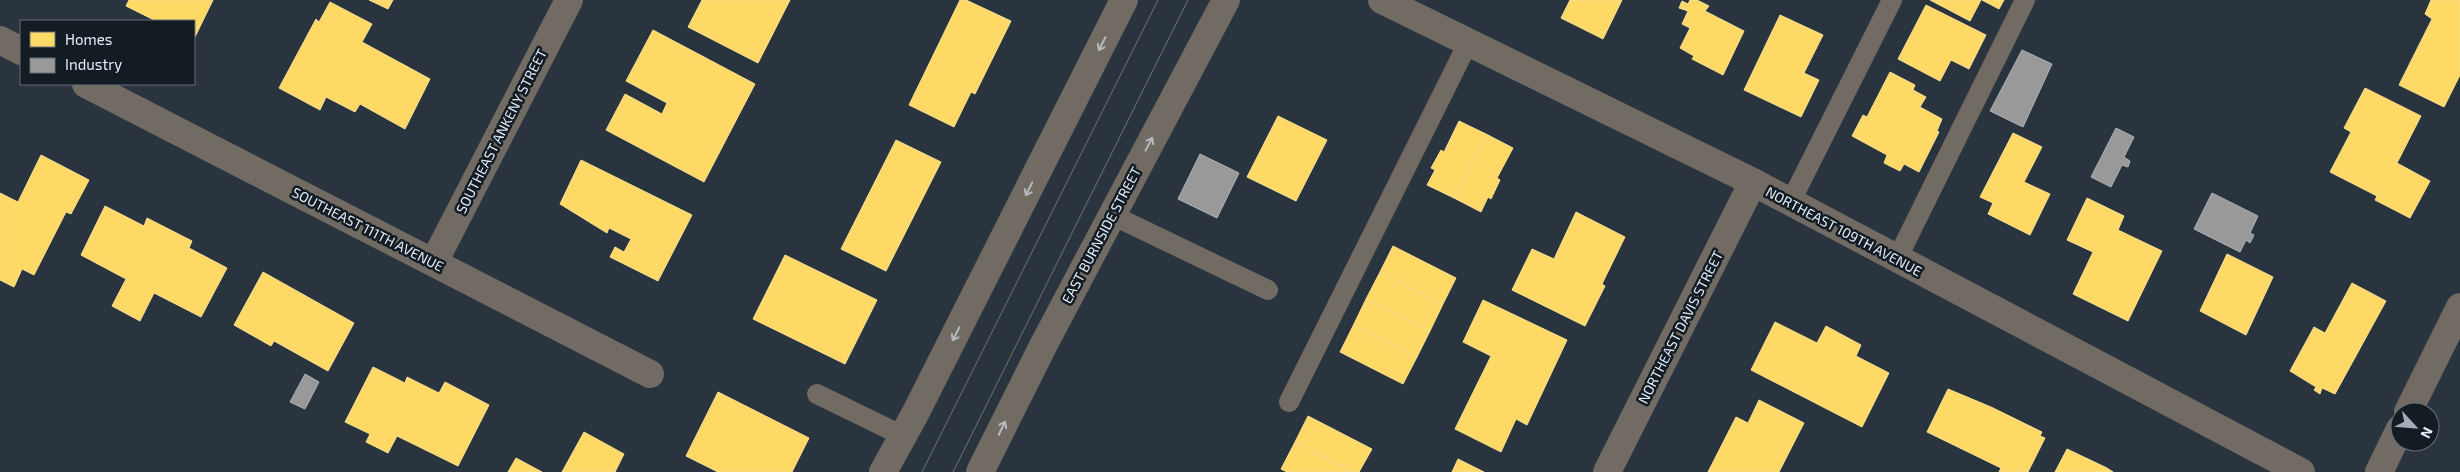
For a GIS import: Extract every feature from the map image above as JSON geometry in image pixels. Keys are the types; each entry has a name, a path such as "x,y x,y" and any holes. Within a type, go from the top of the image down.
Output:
{"street":[{"name":"SOUTHEAST ANKENY STREET","path":"434,262 569,0"},
{"path":"883,472 1124,0"},
{"name":"EAST BURNSIDE STREET","path":"980,472 1044,344 1226,0"},
{"name":"NORTHEAST 109TH AVENUE","path":"1382,0 1753,182 2301,472"},
{"path":"0,40 20,50"},
{"name":"SOUTHEAST 111TH AVENUE","path":"88,85 650,374"},
{"name":"NORTHEAST DAVIS STREET","path":"1607,472 1753,182"},
{"path":"2413,402 2460,307"},
{"path":"2379,472 2390,449"}],"lane":[{"path":"1790,202 1892,0"},
{"path":"1897,259 2025,0"},
{"path":"1289,402 1468,43"},
{"path":"1112,215 1268,290"},
{"path":"817,394 903,436"}],"building: Homes":[{"path":"129,0 213,0 195,37 195,20 154,20 126,6"},
{"path":"369,0 393,0 388,9"},
{"path":"702,0 790,0 758,63 688,27"},
{"path":"960,0 966,0 1011,21 975,94 971,92 954,127 909,105"},
{"path":"1570,0 1622,0 1603,39 1561,18"},
{"path":"1690,0 1697,0 1709,6 1705,11 1744,31 1723,75 1692,59 1694,56 1680,48 1690,28 1682,24 1688,11 1679,8 1682,1 1688,4"},
{"path":"1930,0 1981,0 1970,21"},
{"path":"1982,0 2004,0 1999,9"},
{"path":"2431,0 2460,0 2460,75 2444,107 2399,85 2432,19 2425,14"},
{"path":"330,2 372,24 362,42 430,79 405,129 360,104 355,112 326,97 320,110 279,88 316,19 319,22"},
{"path":"1926,5 1986,35 1969,69 1951,60 1940,81 1898,59"},
{"path":"1780,15 1823,35 1804,73 1819,80 1801,117 1744,90"},
{"path":"653,30 755,84 704,182 606,130 625,94 662,114 667,103 626,81"},
{"path":"1890,72 1915,85 1913,90 1926,97 1920,107 1942,119 1937,131 1939,132 1919,172 1904,164 1900,171 1884,163 1887,155 1852,136 1863,115 1867,117"},
{"path":"2365,88 2421,116 2397,163 2430,181 2410,218 2375,200 2377,196 2330,172 2351,132 2344,128"},
{"path":"1278,116 1327,140 1296,201 1247,177"},
{"path":"1459,121 1486,134 1454,198 1427,185 1435,170 1431,168 1441,150 1444,152"},
{"path":"2013,133 2042,147 2024,182 2050,194 2030,235 1988,214 1993,203 1980,197"},
{"path":"1486,134 1513,148 1497,178 1500,180 1491,199 1488,197 1481,212 1454,198"},
{"path":"896,140 941,162 886,271 841,249"},
{"path":"41,155 89,180 71,214 66,212 34,275 22,269 14,287 0,280 0,193 18,202"},
{"path":"581,160 692,215 658,281 610,257 615,247 624,252 631,239 609,228 607,233 560,204"},
{"path":"2087,198 2124,216 2118,230 2162,251 2128,321 2073,294 2093,252 2067,240"},
{"path":"105,206 144,226 147,218 192,241 189,248 227,268 201,317 154,293 140,321 112,306 126,279 81,255"},
{"path":"1576,212 1625,237 1602,284 1605,286 1585,326 1512,290 1532,249 1554,259"},
{"path":"1393,246 1456,278 1443,304 1380,272"},
{"path":"2227,254 2273,277 2246,335 2200,311"},
{"path":"785,255 877,300 845,364 753,319"},
{"path":"263,272 354,323 328,371 274,341 271,346 234,325"},
{"path":"1380,272 1443,304 1430,331 1366,299"},
{"path":"2352,283 2386,301 2335,394 2322,388 2320,394 2314,390 2316,387 2290,371 2314,327 2325,333"},
{"path":"1366,299 1430,331 1417,357 1353,326"},
{"path":"1483,300 1567,340 1527,425 1516,419 1501,452 1455,429 1491,356 1463,342"},
{"path":"1775,322 1817,343 1826,326 1861,345 1856,356 1889,373 1862,427 1751,370"},
{"path":"1353,326 1417,357 1403,384 1340,352"},
{"path":"373,367 405,383 407,377 439,393 445,382 489,405 458,466 397,436 388,453 366,442 370,434 345,422"},
{"path":"1948,389 1991,407 2042,432 2040,436 2045,438 2028,472 1999,472 2001,468 1927,432"},
{"path":"718,392 809,438 792,472 718,472 686,456"},
{"path":"1759,400 1804,423 1779,472 1708,472 1736,417 1748,423"},
{"path":"1308,416 1372,449 1359,472 1352,472 1295,442"},
{"path":"584,432 624,454 615,472 562,472"},
{"path":"1295,442 1352,472 1287,472 1281,469"},
{"path":"2067,449 2107,468 2113,472 2055,472"},
{"path":"516,458 542,472 508,472"},
{"path":"1458,459 1484,472 1452,472"}],"building: Industry":[{"path":"2022,50 2052,64 2023,127 1990,111"},
{"path":"2116,128 2134,137 2124,157 2130,161 2128,167 2122,165 2111,187 2091,177"},
{"path":"1200,154 1239,173 1217,218 1178,199"},
{"path":"2212,193 2258,216 2250,233 2254,235 2250,243 2246,240 2240,252 2194,229"},
{"path":"305,374 319,382 305,409 290,402"}],"tram line":[{"path":"922,472 1158,0"},
{"path":"953,472 1188,0"}]}
